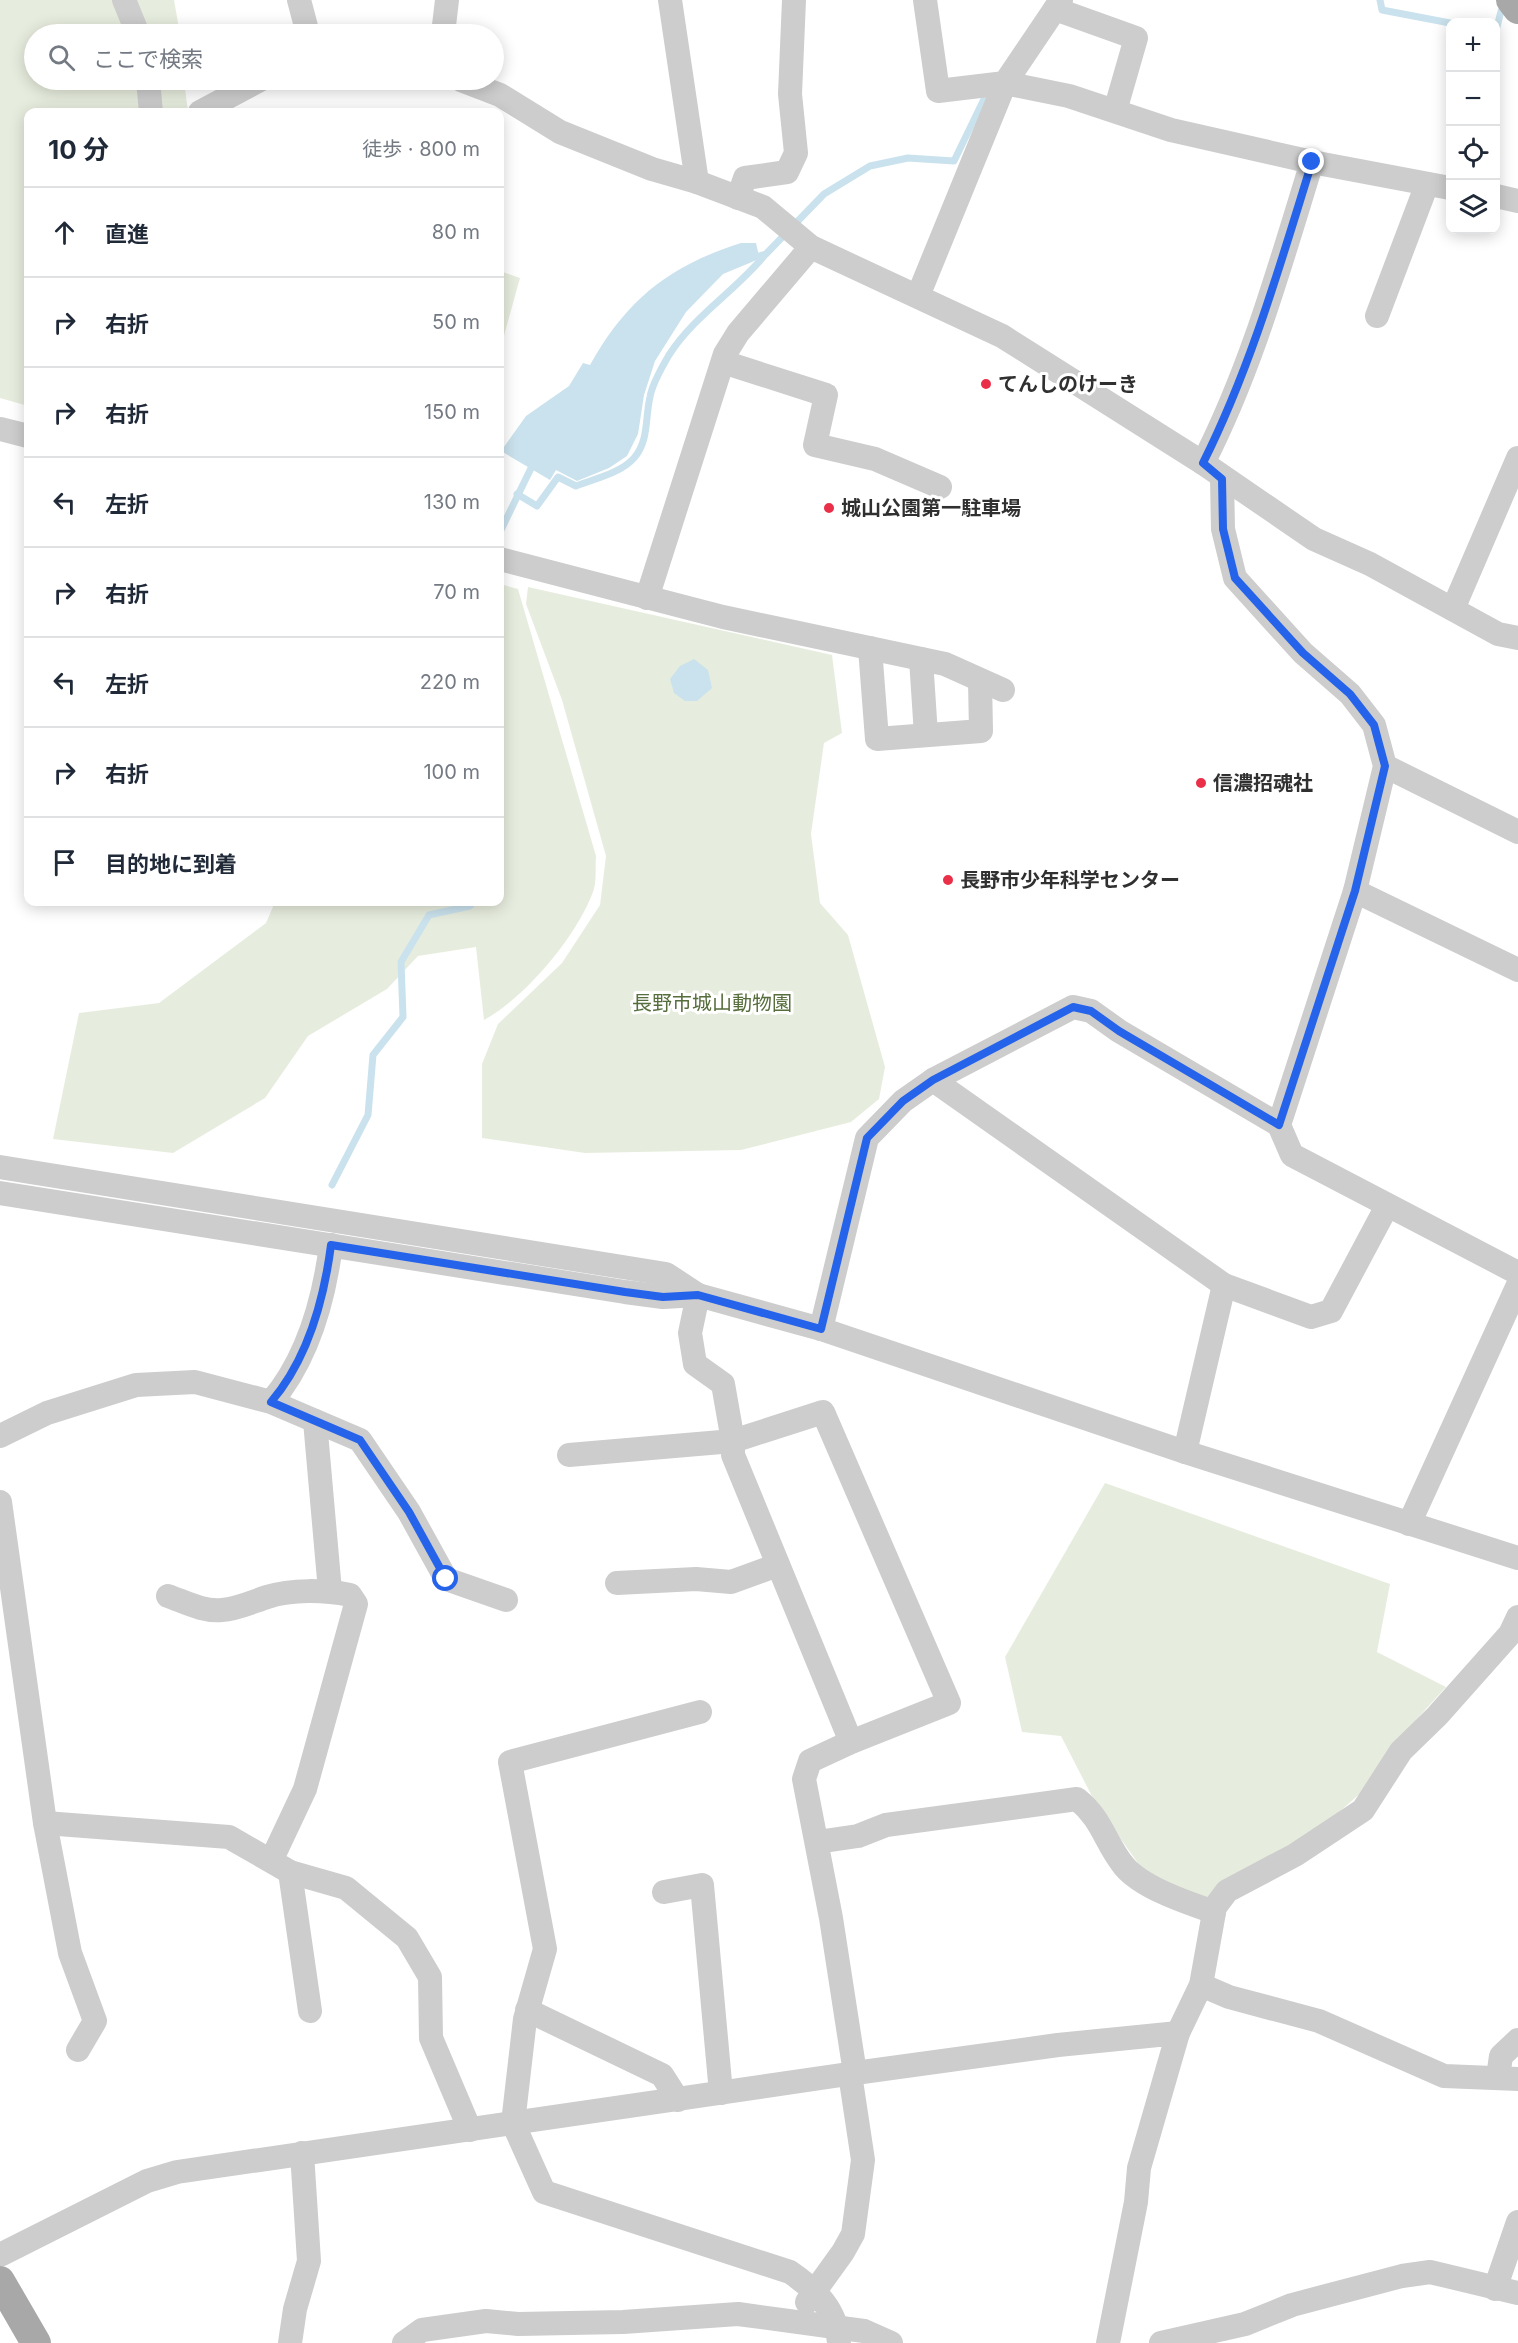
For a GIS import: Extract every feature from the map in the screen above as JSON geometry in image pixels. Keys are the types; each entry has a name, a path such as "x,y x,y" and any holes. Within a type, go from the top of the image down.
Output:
{"main road":[{"path":"1511,0 1518,9"},
{"path":"0,2281 36,2343"}],"street":[{"path":"124,0 134,24"},
{"path":"299,0 305,24"},
{"path":"444,24 447,0"},
{"path":"670,0 697,182"},
{"path":"738,198 745,178 787,172 796,153 790,94 794,0"},
{"path":"925,0 938,91 1005,83 1069,96 1171,130 1312,162 1439,186 1377,316"},
{"path":"918,296 1005,83 1058,5 1136,38 1115,111"},
{"path":"149,90 151,108"},
{"path":"208,108 241,90"},
{"path":"487,90 500,95 560,132 652,169 697,182 763,207 811,247 1002,336 1203,463 1222,479 1314,539 1370,564 1498,634 1518,639"},
{"path":"1203,463 1228,415 1258,336 1312,162"},
{"path":"1500,197 1518,201"},
{"path":"647,598 723,362 738,333 811,247"},
{"path":"723,362 826,395 815,445 875,459 940,487"},
{"path":"0,429 24,435"},
{"path":"1453,609 1513,485 1518,458"},
{"path":"1222,479 1223,529 1235,578 1303,653 1350,694 1374,725 1385,766 1355,891 1279,1125"},
{"path":"504,561 647,598 945,664 1004,690"},
{"path":"862,646 877,739 981,731 980,681"},
{"path":"921,659 926,735"},
{"path":"1385,766 1518,832"},
{"path":"1355,891 1518,970"},
{"path":"821,1329 867,1138 903,1101 933,1080 1073,1007 1091,1011 1119,1031 1279,1125 1292,1155 1518,1273"},
{"path":"933,1080 1224,1285 1311,1317 1331,1311 1388,1206"},
{"path":"0,1167 666,1275 698,1295 821,1329 1185,1452 1518,1558"},
{"path":"0,1193 625,1292 663,1297 698,1295"},
{"path":"271,1402 289,1380 325,1288 331,1245"},
{"path":"1185,1452 1224,1285"},
{"path":"1409,1524 1518,1285"},
{"path":"698,1295 690,1333 695,1364 723,1384 733,1441 732,1455 851,1742"},
{"path":"0,1436 47,1413 136,1385 195,1382 271,1402 360,1440 409,1512 446,1579 506,1600"},
{"path":"569,1455 733,1441 823,1412 949,1703 810,1761 804,1779 817,1842 853,2073 863,2160 853,2234 793,2321"},
{"path":"315,1421 330,1591"},
{"path":"0,1502 45,1823 70,1953 95,2021 78,2050"},
{"path":"617,1583 696,1579 731,1582 778,1565"},
{"path":"168,1596 203,1609 222,1610 269,1596 330,1591 350,1595 356,1604 281,1866 310,2012"},
{"path":"1108,2343 1136,2202 1139,2168 1178,2033 1202,1985 1214,1912 1227,1891 1295,1855 1363,1810 1401,1751 1437,1716 1510,1634 1516,1624"},
{"path":"700,1712 510,1762 545,1949 527,2010 513,2123 544,2193 790,2272 816,2290 839,2335"},
{"path":"817,1842 858,1836 886,1826 981,1810 1077,1799 1092,1811 1124,1867 1165,1894 1214,1912"},
{"path":"45,1823 230,1837 281,1866 346,1888 407,1938 430,1977 431,2038 470,2130"},
{"path":"664,1892 702,1885 721,2093"},
{"path":"1202,1985 1228,1997 1319,2021 1444,2076 1508,2078 1502,2056 1518,2040"},
{"path":"527,2010 662,2075 678,2100"},
{"path":"0,2255 147,2181 177,2172 853,2073 1058,2045 1178,2033"},
{"path":"290,2343 294,2309 309,2261 302,2153"},
{"path":"1494,2289 1518,2222"},
{"path":"1161,2343 1245,2324 1292,2305 1402,2276 1430,2272 1518,2293"},
{"path":"404,2343 422,2330 486,2321 519,2333 623,2322 738,2314 793,2321 839,2335 864,2331 891,2343"}],"green space":[{"path":"0,0 174,0 178,24 24,24 24,90 185,90 188,108 24,108 24,405 0,398"},
{"path":"504,272 520,278 504,336"},
{"path":"504,585 518,589 596,856 593,892 575,928 548,964 516,997 484,1020 476,947 418,956 387,989 308,1036 265,1098 173,1153 53,1139 79,1013 159,1003 266,923 273,906 504,906"},
{"name":"長野市城山動物園","path":"528,587 832,655 842,733 824,743 811,834 820,903 848,935 885,1067 879,1099 851,1122 741,1150 585,1153 482,1138 482,1064 498,1024 562,963 600,905 606,856 562,700 526,604"},
{"path":"1105,1483 1390,1584 1377,1652 1446,1687 1395,1743 1363,1791 1315,1833 1205,1900 1143,1870 1097,1806 1061,1736 1022,1732 1005,1657"}],"water":[{"path":"741,243 756,243 759,256 752,262 723,274 686,312 655,361 644,395 638,434 627,456 609,468 577,481 556,470 550,480 504,453 504,447 526,416 569,386 583,363 590,365 619,321 635,303 671,274 715,252"},
{"path":"694,659 708,670 712,688 697,701 685,701 674,693 670,679 680,666"}],"waterway":[{"path":"1380,0 1382,10 1446,22"},
{"path":"1499,18 1501,11"},
{"path":"752,258 766,254 824,194 870,166 908,158 954,161 986,95"},
{"path":"517,494 537,506 558,477 576,486 615,472 629,463 642,444 651,392 669,355 690,328 764,256"},
{"path":"504,524 534,462"},
{"path":"332,1185 368,1115 373,1055 403,1017 401,962 429,915 470,906"}],"place":[{"name":"てんしのけーき","path":"986,384"},
{"name":"城山公園第一駐車場","path":"829,508"},
{"name":"信濃招魂社","path":"1201,783"},
{"name":"長野市少年科学センター","path":"948,880"}],"route":[{"path":"446,1579 409,1512 360,1440 271,1402 289,1380 325,1288 331,1245 625,1292 663,1297 698,1295 821,1329 867,1138 903,1101 933,1080 1073,1007 1091,1011 1119,1031 1279,1125 1355,891 1385,766 1374,725 1350,694 1303,653 1235,578 1223,529 1222,479 1203,463 1228,415 1258,336 1312,162"}]}
